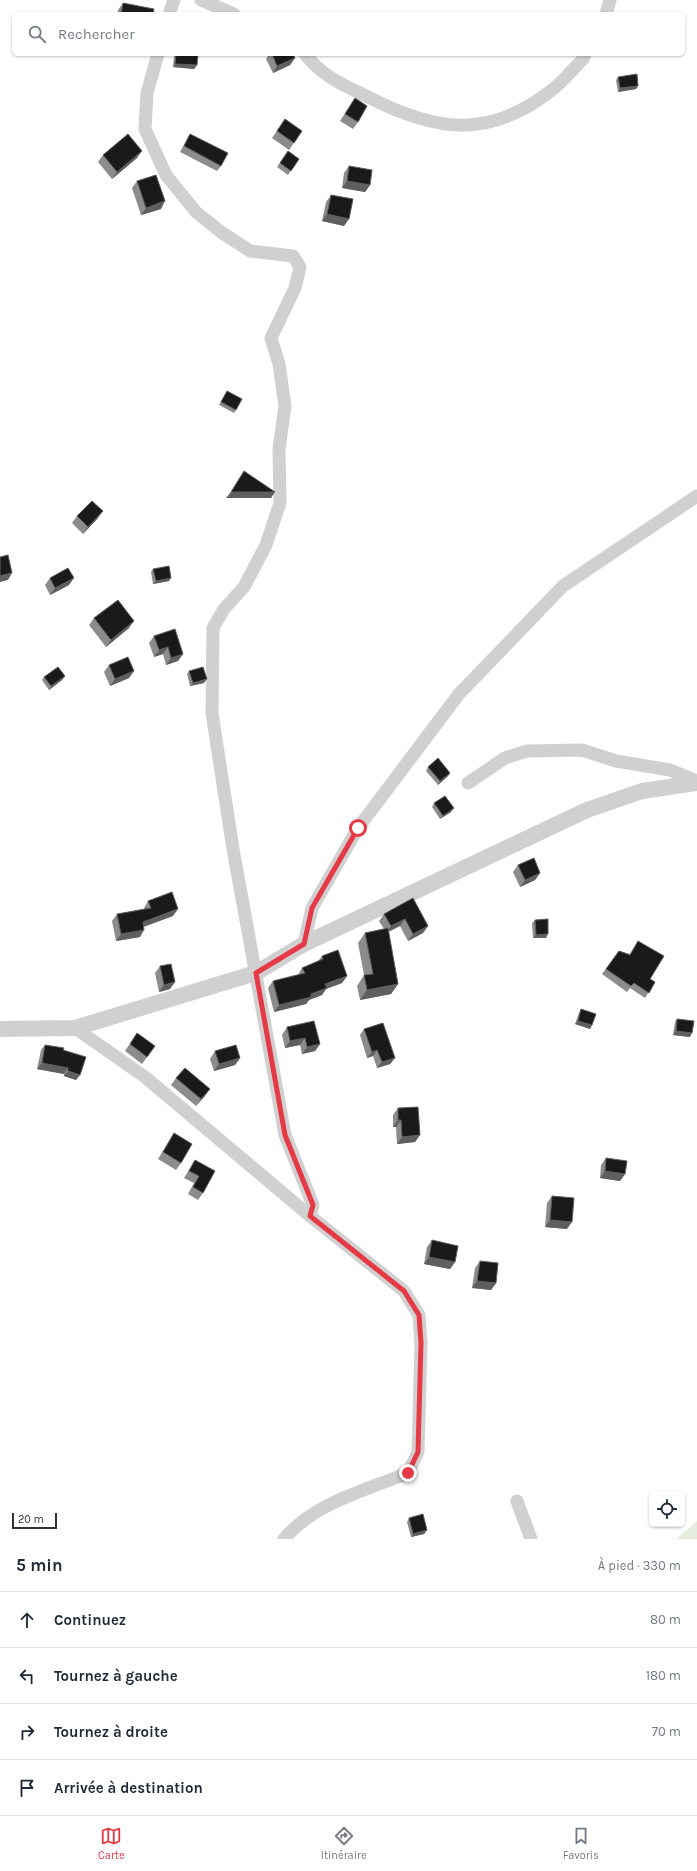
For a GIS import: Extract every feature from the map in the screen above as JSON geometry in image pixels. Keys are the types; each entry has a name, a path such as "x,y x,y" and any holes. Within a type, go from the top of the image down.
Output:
{"street":[{"path":"170,12 174,0"},
{"path":"201,0 229,12"},
{"path":"607,12 610,0"},
{"path":"157,56 147,93 145,129 166,176 196,212 221,232 250,251 293,256 300,267 295,288 271,338 279,364 285,406 279,449 280,503 266,545 244,587 224,609 212,628 212,713 233,849 285,1135 313,1205 310,1216"},
{"path":"307,56 326,76 393,110 419,120 456,125 483,124 510,116 549,93 584,56"},
{"path":"304,944 312,908 358,828 459,694 563,586 697,496"},
{"path":"468,783 505,758 527,750 582,750 616,761 670,770 697,782"},
{"path":"0,1029 75,1028 256,973 304,944 587,810 642,791 697,782"},
{"path":"75,1028 145,1077 310,1216 404,1291 419,1315 421,1343 418,1452 408,1473 326,1506 290,1532 284,1539"},
{"path":"517,1500 530,1539"}],"shaded area":[{"path":"697,1521 697,1539 676,1539"}],"building":[{"path":"123,3 154,9 153,12 121,12"},
{"path":"176,56 198,56 197,65 175,64"},
{"path":"273,56 294,56 295,58 277,66"},
{"path":"637,74 638,86 620,88 618,77"},
{"path":"355,98 367,106 358,122 345,114"},
{"path":"285,119 302,131 294,143 277,131"},
{"path":"128,134 142,151 117,172 103,155"},
{"path":"190,134 228,153 221,166 184,146"},
{"path":"288,151 299,159 291,171 280,163"},
{"path":"349,166 372,170 370,185 347,181"},
{"path":"156,175 165,201 146,208 137,181"},
{"path":"331,195 353,199 349,219 327,214"},
{"path":"227,391 242,399 236,410 221,402"},
{"path":"244,471 275,492 231,492"},
{"path":"92,501 103,511 88,527 77,516"},
{"path":"8,555 12,573 0,576 0,557"},
{"path":"169,566 171,578 156,581 153,569"},
{"path":"68,568 74,578 55,588 50,578"},
{"path":"118,600 134,621 111,640 94,618"},
{"path":"175,629 183,654 171,658 168,647 159,650 154,636"},
{"path":"128,657 134,671 115,679 109,665"},
{"path":"58,667 65,676 51,686 44,677"},
{"path":"203,667 207,679 193,683 189,671"},
{"path":"438,758 450,773 440,781 428,767"},
{"path":"445,796 454,808 443,816 434,803"},
{"path":"534,858 540,873 525,880 518,865"},
{"path":"172,892 178,909 143,922 144,930 121,934 117,914 151,908 148,901"},
{"path":"413,898 428,926 413,934 405,919 391,926 384,914"},
{"path":"548,919 548,934 536,935 535,920"},
{"path":"388,928 398,984 367,990 364,975 373,974 365,933"},
{"path":"638,941 664,956 650,979 655,982 649,993 634,983 631,986 606,969 619,951 630,955"},
{"path":"338,950 347,976 325,984 327,988 311,994 311,997 279,1005 273,981 305,973 302,968 323,959 322,956"},
{"path":"171,964 175,982 164,985 160,966"},
{"path":"581,1009 596,1014 592,1025 578,1021"},
{"path":"677,1019 694,1021 692,1033 676,1031"},
{"path":"314,1021 320,1044 307,1047 305,1038 290,1041 287,1027"},
{"path":"383,1023 395,1058 382,1062 377,1050 372,1052 364,1029"},
{"path":"137,1033 155,1046 147,1057 130,1044"},
{"path":"45,1045 64,1048 63,1050 86,1057 80,1075 68,1071 68,1068 42,1063"},
{"path":"236,1045 240,1058 219,1064 215,1051"},
{"path":"185,1068 210,1089 201,1099 176,1078"},
{"path":"418,1107 420,1135 402,1137 401,1120 398,1120 398,1108"},
{"path":"174,1133 192,1144 181,1163 163,1152"},
{"path":"606,1158 627,1161 625,1174 605,1171"},
{"path":"195,1160 215,1171 203,1193 193,1187 199,1176 189,1171"},
{"path":"552,1196 574,1198 572,1222 550,1220"},
{"path":"432,1240 458,1246 455,1262 429,1257"},
{"path":"480,1261 498,1263 496,1283 477,1281"},
{"path":"423,1514 427,1530 413,1534 409,1518"}],"route":[{"path":"358,828 312,908 304,944 256,973 285,1135 313,1205 310,1216 404,1291 419,1315 421,1343 418,1452 408,1473"}]}
